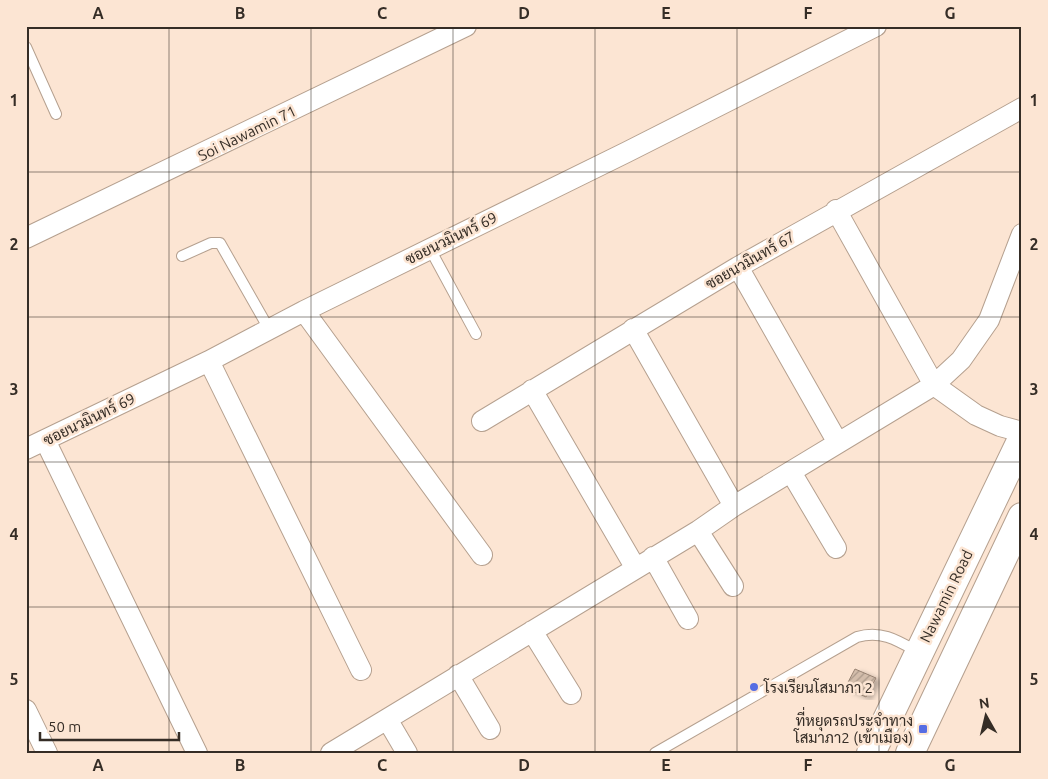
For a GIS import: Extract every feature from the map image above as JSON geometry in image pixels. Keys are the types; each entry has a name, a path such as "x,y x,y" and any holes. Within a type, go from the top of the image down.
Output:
{"main road":[{"name":"Nawamin Road","path":"871,753 1022,439"},
{"path":"910,753 1022,517"}],"street":[{"name":"Soi Nawamin 71","path":"26,238 466,26"},
{"name":"ซอยนวมินทร์ 69","path":"26,449 209,361 304,311 876,26"},
{"name":"ซอยนวมินทร์ 67","path":"482,421 633,329 836,210 1022,108"},
{"path":"836,210 934,384 976,415 1000,426 1022,432"},
{"path":"331,753 698,531 734,506 934,384 961,360 989,320 1022,234"},
{"path":"738,267 838,443"},
{"path":"304,311 482,554"},
{"path":"633,329 734,506"},
{"path":"209,361 361,670"},
{"path":"532,390 635,568"},
{"path":"45,440 197,753"},
{"path":"791,472 836,548"},
{"path":"698,531 733,586"},
{"path":"653,557 688,619"},
{"path":"532,630 572,694"},
{"path":"458,675 490,729"},
{"path":"26,710 47,753"},
{"path":"387,719 407,753"}],"lane":[{"path":"26,47 56,114"},
{"path":"182,256 211,243 220,242 269,330"},
{"path":"430,249 476,334"},
{"path":"655,753 857,637 871,633 890,636 919,652"}],"building":[{"path":"855,669 876,678 866,697 845,688"}],"place":[{"name":"โรงเรียนโสมาภา 2","path":"754,687"},
{"name":"ที่หยุดรถประจำทาง โสมาภา2 (เข้าเมือง)","path":"923,729"}]}
